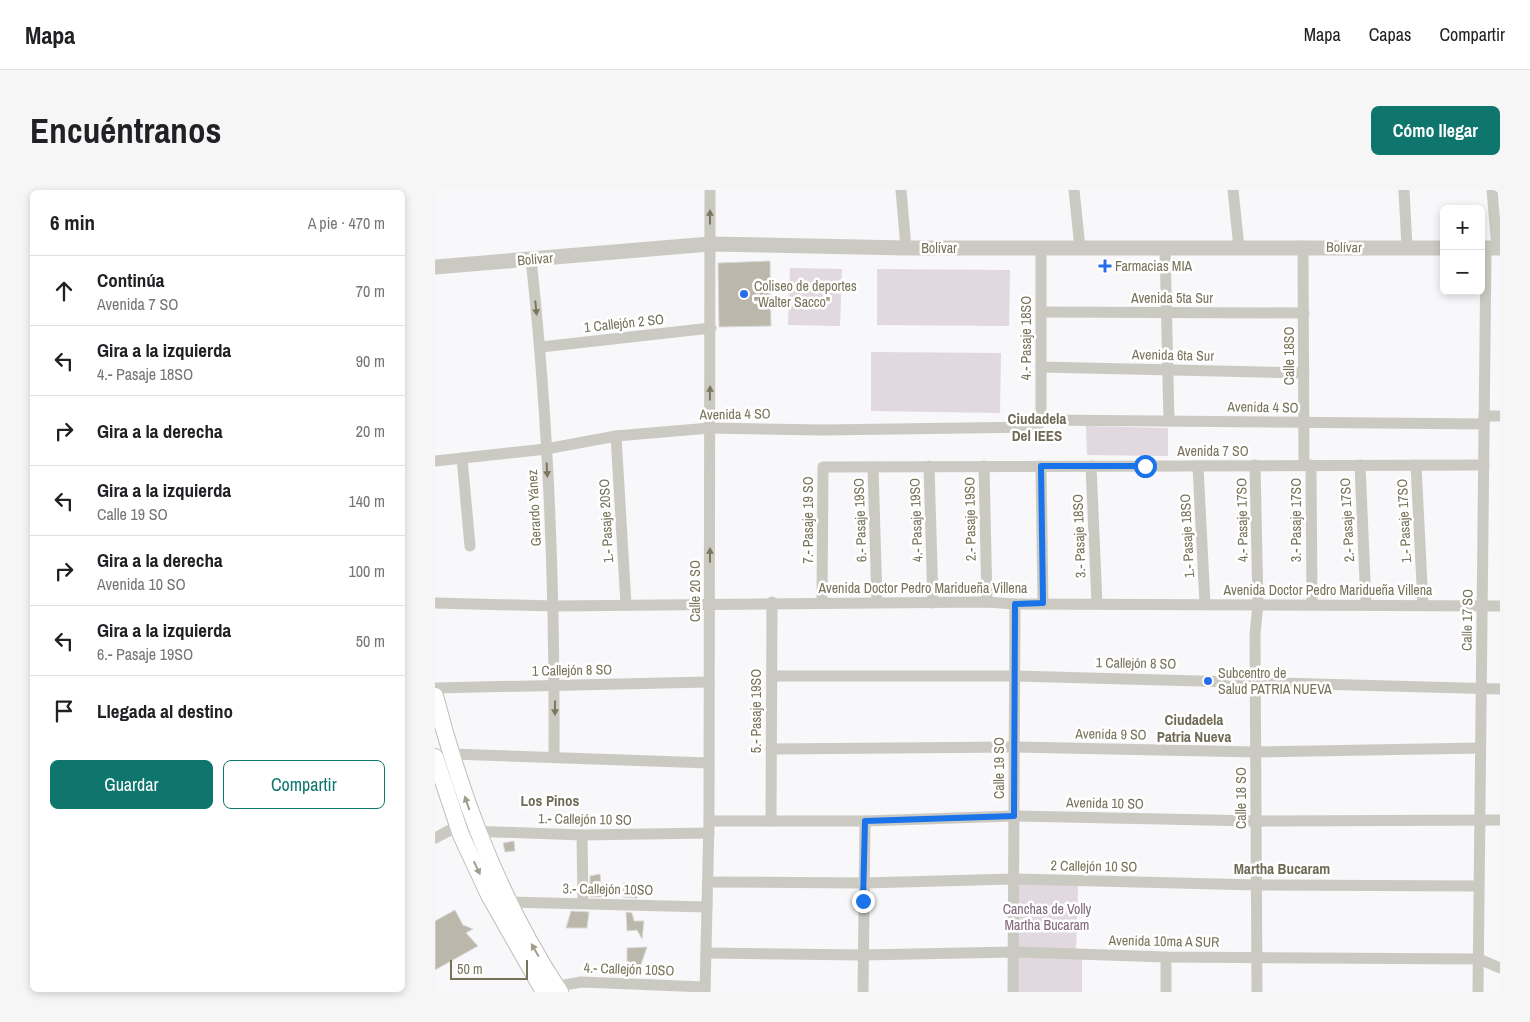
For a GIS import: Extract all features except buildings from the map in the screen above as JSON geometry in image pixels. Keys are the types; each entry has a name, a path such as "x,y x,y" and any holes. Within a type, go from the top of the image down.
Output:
{"main road":[{"path":"435,696 443,756 465,830 489,895 554,991"},
{"path":"465,830 508,902 554,991"}],"street":[{"name":"Calle 20 SO","path":"705,989 709,833 710,190"},
{"path":"901,190 906,248"},
{"path":"1074,190 1081,248"},
{"path":"1233,190 1239,248"},
{"path":"1404,190 1407,248"},
{"name":"Calle 17 SO","path":"1479,992 1479,748 1484,420 1492,190"},
{"name":"Bolívar","path":"435,267 710,244 906,248 1239,248 1303,246 1440,248"},
{"name":"Calle 18SO","path":"1303,246 1304,422 1307,465"},
{"name":"4.- Pasaje 18SO","path":"1039,423 1041,248"},
{"path":"1165,248 1169,421"},
{"name":"Gerardo Yánez","path":"531,259 541,347 554,606 555,757"},
{"name":"Avenida 5ta Sur","path":"1041,312 1167,314 1303,312"},
{"name":"1 Callejón 2 SO","path":"541,347 711,328"},
{"name":"Avenida 6ta Sur","path":"1041,368 1304,373"},
{"name":"Avenida 4 SO","path":"435,461 546,449 616,436 710,428 823,430 1169,421 1484,420 1500,416"},
{"name":"1.- Pasaje 20SO","path":"616,436 626,605"},
{"path":"462,458 470,546"},
{"name":"3.- Pasaje 17SO","path":"1307,465 1312,604"},
{"name":"2.- Pasaje 17SO","path":"1360,465 1366,604"},
{"name":"1.- Pasaje 17SO","path":"1416,465 1423,606"},
{"name":"Avenida 7 SO","path":"823,467 1484,465"},
{"name":"4.- Pasaje 19SO","path":"929,466 933,603"},
{"name":"2.- Pasaje 19SO","path":"984,466 987,602"},
{"path":"1041,466 1043,603"},
{"name":"3.- Pasaje 18SO","path":"1091,466 1097,604"},
{"name":"1.- Pasaje 18SO","path":"1198,466 1205,604"},
{"name":"4.- Pasaje 17SO","path":"1255,466 1258,604"},
{"name":"7.- Pasaje 19 SO","path":"822,602 823,467"},
{"name":"6.- Pasaje 19SO","path":"873,467 877,602"},
{"name":"Avenida Doctor Pedro Maridueña Villena","path":"435,603 554,606 772,602 1500,606"},
{"name":"5.- Pasaje 19SO","path":"771,821 772,602"},
{"name":"Calle 19 SO","path":"1013,992 1015,604"},
{"name":"Calle 18 SO","path":"1257,992 1255,634 1258,604"},
{"name":"1 Callejón 8 SO","path":"771,676 1014,676 1500,689"},
{"name":"1 Callejón 8 SO","path":"435,688 709,682"},
{"name":"Avenida 9 SO","path":"771,749 1014,747 1256,752 1479,748"},
{"path":"443,756 555,757 709,763"},
{"name":"Avenida 10 SO","path":"709,821 865,821 1014,816 1256,820 1500,820"},
{"path":"863,992 865,821"},
{"path":"435,838 465,830"},
{"name":"1.- Callejón 10 SO","path":"465,830 582,835 709,833"},
{"path":"582,835 583,903"},
{"name":"2 Callejón 10 SO","path":"708,882 864,883 1013,879 1257,885 1479,886"},
{"name":"3.- Callejón 10SO","path":"508,902 707,907"},
{"name":"Avenida 10ma A SUR","path":"706,953 863,954 1013,952 1166,957 1479,959 1500,968"},
{"path":"1166,957 1166,992"},
{"name":"4.- Callejón 10SO","path":"554,991 564,985 581,982 705,989"}],"green space":[{"path":"790,268 842,269 840,326 788,325"},
{"path":"877,269 1010,270 1009,326 877,325"},
{"path":"871,352 1001,353 1000,413 871,411"},
{"path":"1086,426 1168,428 1168,456 1087,455"},
{"name":"Canchas de Volly Martha Bucaram","path":"1018,884 1078,885 1076,951 1018,948"},
{"path":"1017,956 1082,959 1082,992 1017,992"}],"place":[{"name":"Farmacias MIA","path":"1105,266"},
{"name":"Coliseo de deportes \"Walter Sacco\"","path":"744,294"},
{"name":"Subcentro de Salud PATRIA NUEVA","path":"1208,681"}],"district":[{"name":"Ciudadela Del IEES","path":"1037,426"},
{"name":"Ciudadela Patria Nueva","path":"1194,728"},
{"name":"Los Pinos","path":"550,800"},
{"name":"Martha Bucaram","path":"1282,868"}],"route":[{"path":"863,901 865,821 1014,816 1015,604 1043,603 1041,466 1145,466"}]}
